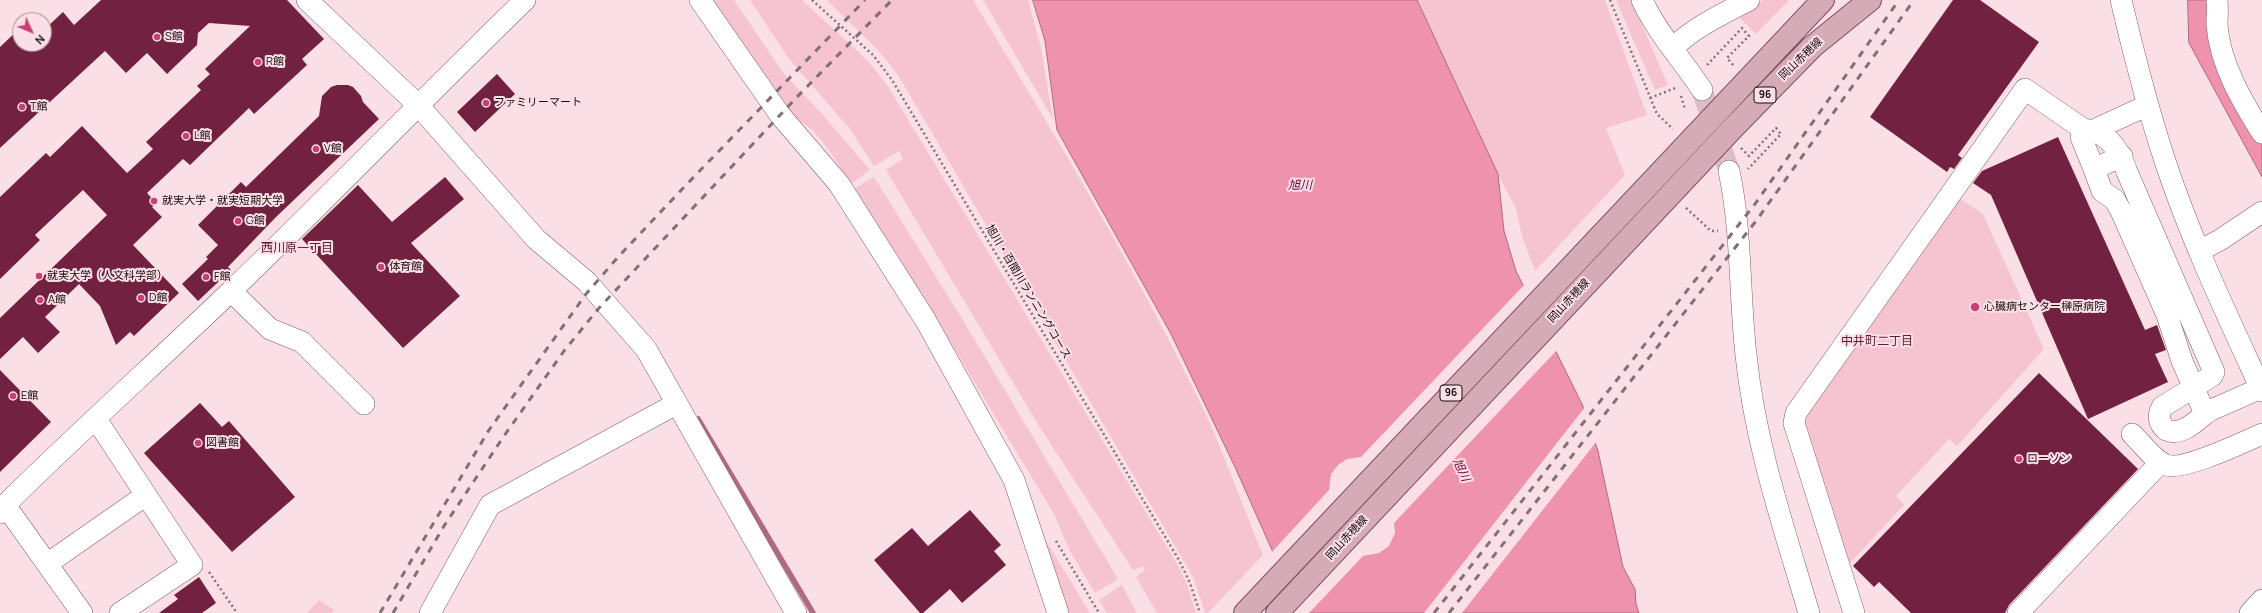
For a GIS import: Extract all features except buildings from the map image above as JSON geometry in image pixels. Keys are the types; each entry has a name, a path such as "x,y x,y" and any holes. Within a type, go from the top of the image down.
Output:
{"main road":[{"name":"岡山赤穂線","path":"1245,613 1658,173 1823,0"},
{"name":"岡山赤穂線","path":"1277,613 1666,197 1812,47 1870,0"}],"street":[{"path":"307,0 418,105 536,239 587,282 646,349 796,613"},
{"path":"82,613 47,564 3,509 231,291 405,121 418,105 525,0"},
{"path":"700,0 780,115 839,184 926,321 1014,480 1058,613"},
{"path":"1642,0 1652,21 1685,62 1702,90"},
{"path":"1673,48 1681,40 1708,22 1749,0"},
{"path":"1854,613 1794,423 1796,413 2025,89 2116,147 2122,156 2127,172 2214,372 2212,376 2195,388 2162,407 2159,416 2161,425 2170,432 2182,430 2209,411 2261,389 2199,251 2166,165 2148,105 2121,0"},
{"path":"2220,1 2217,25 2221,47 2228,68 2246,108 2262,133"},
{"path":"2148,105 2089,130 2080,137 2102,191 2114,200 2121,211 2167,315 2182,361 2203,409 2209,411"},
{"path":"2094,169 2122,156"},
{"path":"1729,171 1736,201 1746,355 1765,468 1809,613"},
{"path":"2199,251 2220,240 2262,212"},
{"path":"231,291 270,329 302,342 364,404"},
{"path":"430,613 490,505 676,404"},
{"path":"96,419 192,565 120,613"},
{"path":"2132,434 2161,462 2176,466 2219,453 2262,434"},
{"path":"2018,613 2161,462"},
{"path":"47,564 146,495"},
{"path":"2250,613 2262,600"}],"path":[{"name":"旭川・百間川ランニングコース","path":"812,0 873,55 892,80 1179,560 1190,583 1200,613"},
{"path":"1610,0 1657,114 1670,126"},
{"path":"1704,67 1742,28 1749,36 1727,58 1736,68"},
{"path":"1650,98 1678,87 1685,109"},
{"path":"1739,146 1749,156 1776,128 1782,134 1754,162"},
{"path":"1688,209 1711,231"},
{"path":"192,565 204,566 237,613"}],"shaded area":[{"path":"713,0 734,0 784,74 823,115 870,170 851,184 826,146 810,128 792,117"},
{"path":"750,0 802,0 867,60 887,85 1176,562 1187,584 1196,613 1157,613 1136,577 1145,570 1143,566 1133,570 1039,426 886,170 903,159 899,151 874,166 850,129 789,59"},
{"path":"827,0 973,0 1090,196 1146,296 1198,398 1216,437 1263,555 1208,613 1205,613 1194,579 1182,558 898,75 878,50"},
{"path":"983,0 1028,0 1041,48 1053,119"},
{"path":"1417,0 1605,0 1647,115 1606,128 1625,175 1535,271 1522,236 1516,209 1498,174"},
{"path":"1616,0 1631,0 1668,85 1655,90"},
{"path":"1763,0 1789,0 1756,34 1740,18"},
{"path":"874,177 964,322 1118,579 1095,593 1070,551 1054,514 925,300 854,189"},
{"path":"1959,198 1983,214 2044,349 1957,446 1949,439 1896,496 1904,505 1849,564 1803,419"},
{"path":"1039,529 1085,605 1090,613 1065,613"},
{"path":"1122,585 1137,613 1107,613 1099,600"},
{"path":"319,600 334,610 332,613 307,613"}],"water":[{"name":"旭川","path":"1033,0 1417,0 1498,174 1504,231 1516,271 1582,404 1598,451 1623,567 1635,589 1636,604 1639,613 1300,613 1235,467 1171,334 1057,130 1045,41"},
{"path":"2188,0 2212,0 2262,143 2262,177 2189,43"}],"pier":[{"path":"1525,284 1557,350 1394,523 1395,533 1389,546 1379,553 1363,556 1309,613 1297,613 1271,553 1329,490 1331,474 1338,465 1347,459 1361,457"},
{"path":"1585,407 1597,441 1462,613 1424,613"}],"waterway":[{"path":"698,419 813,613"}],"tunnel":[{"path":"1702,90 1729,171"}],"railway":[{"path":"380,613 489,430 586,294 619,256 687,184 865,0"},
{"path":"393,613 444,526 504,436 564,351 599,308 797,97 892,0"},
{"path":"1434,613 1755,204 1899,0"},
{"path":"1449,613 1756,221 1914,0"}],"place":[{"name":"S館","path":"157,37"},
{"name":"R館","path":"258,62"},
{"name":"ファミリーマート","path":"486,103"},
{"name":"T館","path":"22,107"},
{"name":"L館","path":"186,136"},
{"name":"V館","path":"316,149"},
{"name":"就実大学・就実短期大学","path":"154,201"},
{"name":"G館","path":"238,221"},
{"name":"体育館","path":"381,267"},
{"name":"就実大学（人文科学部）","path":"39,276"},
{"name":"F館","path":"206,277"},
{"name":"D館","path":"141,298"},
{"name":"A館","path":"40,300"},
{"name":"心臓病センター榊原病院","path":"1975,307"},
{"name":"E館","path":"13,396"},
{"name":"図書館","path":"198,443"},
{"name":"ローソン","path":"2019,459"}],"district":[{"name":"西川原一丁目","path":"297,249"},
{"name":"中井町二丁目","path":"1877,342"}]}
